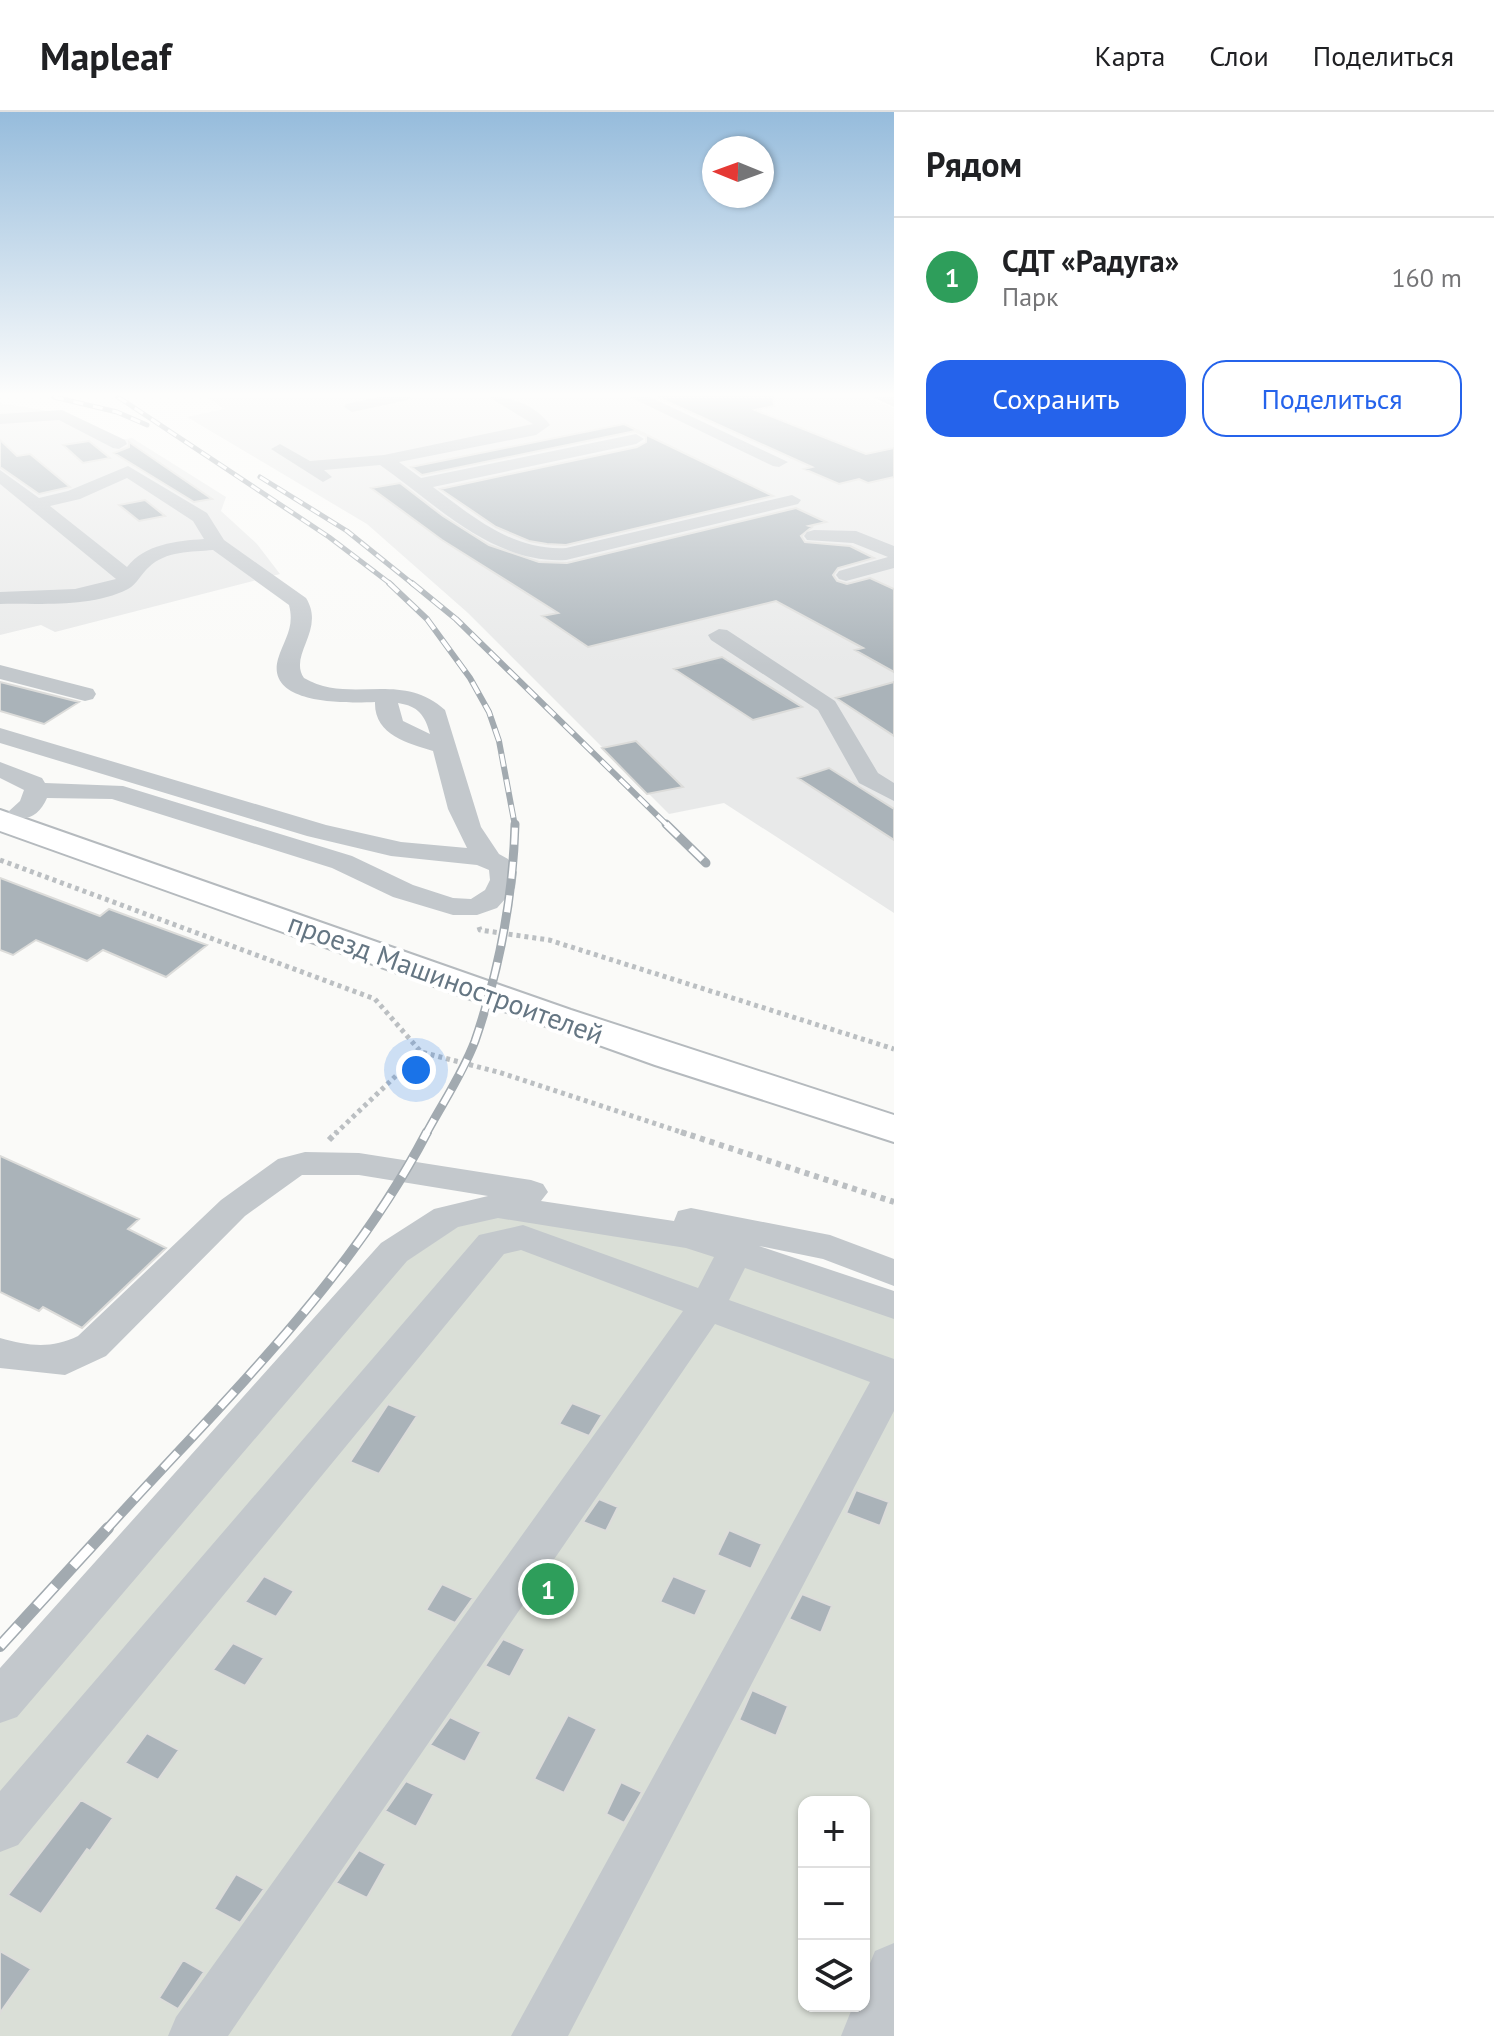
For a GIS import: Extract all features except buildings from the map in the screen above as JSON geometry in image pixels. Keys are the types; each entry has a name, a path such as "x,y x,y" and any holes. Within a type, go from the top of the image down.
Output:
{"main road":[{"name":"проезд Машиностроителей","path":"13,810 504,972 749,1062 894,1110"},
{"name":"проезд Машиностроителей","path":"13,810 170,878 442,979 894,1129"}],"street":[{"path":"14,487 128,578"},
{"path":"35,504 74,495 92,487"},
{"path":"13,810 114,791 342,862 442,904 469,908 490,902 500,892 504,879 502,871 472,840 462,818 437,715 430,705 415,698 337,695 314,692 297,685 289,674 288,659 301,631 299,602 217,544 200,517 153,487"},
{"path":"422,487 435,499 517,549 550,555 792,500"},
{"path":"814,536 856,537 894,553"},
{"path":"0,598 101,591 122,585 148,557 163,551 217,544"},
{"path":"846,575 894,562"},
{"path":"719,635 827,706 868,778 894,793"},
{"path":"0,672 85,694"},
{"path":"0,691 61,708"},
{"path":"387,695 386,710 396,727 406,735 445,747"},
{"path":"0,735 344,838 437,855 489,859"},
{"path":"0,769 33,783 13,810"},
{"path":"0,1352 10,1357 65,1360 92,1346 233,1208 290,1167 305,1163 359,1164 407,1171 780,1235 830,1248 894,1273"},
{"path":"0,1702 394,1252 447,1218 498,1206 690,1236 894,1305"},
{"path":"0,1828 492,1244 523,1237 893,1375 538,2036"},
{"path":"195,2036 707,1306 735,1251"},
{"path":"868,2036 894,1970"}],"path":[{"path":"0,860 375,999 421,1052 498,1072 894,1202"},
{"path":"469,908 480,930 549,940 894,1049"},
{"path":"305,1163 421,1052"}],"shaded area":[{"path":"0,487 210,487 226,497 221,511 257,544 280,574 55,632 41,625 0,635"},
{"path":"304,487 894,487 894,913 724,803 669,814 468,613 367,524"},
{"path":"498,1206 690,1236 894,1305 894,2036 0,2036 0,1702 394,1252"}],"railway":[{"path":"253,487 329,537 392,585"},
{"path":"276,487 347,531 414,585"},
{"path":"389,583 427,619 470,678 489,712 499,741 515,826"},
{"path":"412,583 456,619 668,826"},
{"path":"666,824 706,863"},
{"path":"426,1134 465,1065 484,1015 508,907 515,826"},
{"path":"106,1530 237,1389 321,1292 360,1241 427,1132"},
{"path":"0,1646 108,1528"}],"place":[{"name":"СДТ «Радуга»","path":"548,1589"}]}
